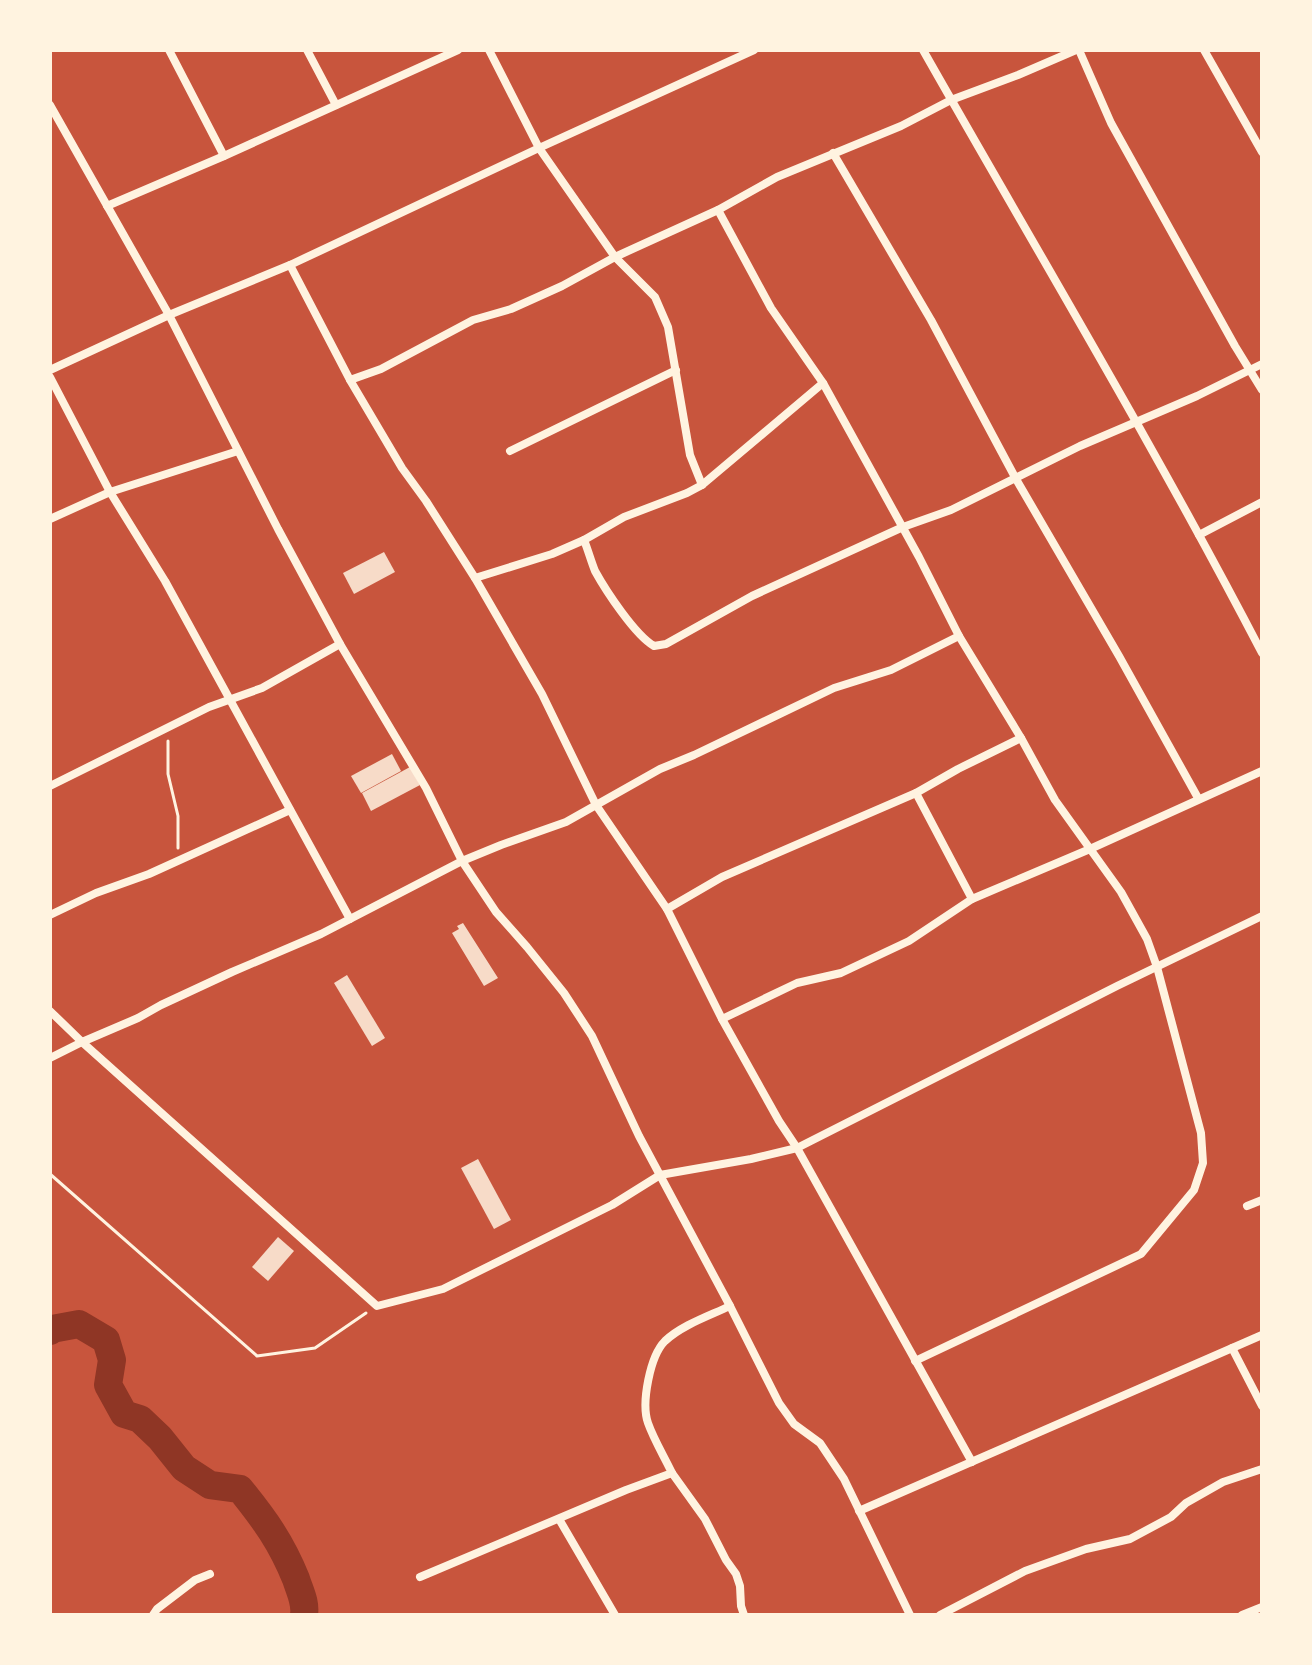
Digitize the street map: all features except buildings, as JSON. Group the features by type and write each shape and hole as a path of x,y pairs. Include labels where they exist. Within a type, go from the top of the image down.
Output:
{"street":[{"path":"169,50 224,156"},
{"path":"307,50 336,105"},
{"path":"107,206 458,50"},
{"path":"489,50 539,148 615,257 655,297 668,327 690,455 702,485"},
{"path":"50,370 169,315 290,265 754,50"},
{"path":"923,50 1199,535 1262,653"},
{"path":"350,380 381,369 473,320 511,309 562,286 615,257 718,210 777,177 901,126 951,100 1077,50 1111,123 1262,390"},
{"path":"1204,50 1262,152"},
{"path":"50,105 169,315 340,644 426,788 462,861 496,912 564,993 592,1036 639,1136 779,1403 794,1424 820,1443 844,1479 910,1615"},
{"path":"833,153 931,320 1016,479 1198,798"},
{"path":"718,210 771,308 823,383 959,636 1055,800 1121,892 1147,939 1201,1133 1203,1163 1194,1190 1141,1254 915,1361"},
{"path":"290,265 350,380 402,468 475,578 542,694 596,805 667,909 722,1019 972,1462"},
{"path":"584,540 596,571 616,603 646,641 654,646 666,644 752,596 903,527 951,510 1080,446 1197,396 1262,364"},
{"path":"510,451 676,370"},
{"path":"50,377 110,492 165,581 350,919"},
{"path":"475,578 552,554 624,517 702,485 823,383"},
{"path":"50,519 110,492 238,451"},
{"path":"1199,535 1262,502"},
{"path":"50,1058 232,972 321,934 462,861 566,822 660,769 834,688 891,670 959,636"},
{"path":"50,786 230,699 262,688 340,644"},
{"path":"667,909 722,877 916,793 1021,738"},
{"path":"722,1019 797,983 841,973 909,941 972,899 1262,771"},
{"path":"916,793 972,899"},
{"path":"50,915 290,810"},
{"path":"50,1011 377,1306 443,1289 612,1205 660,1175 797,1148 1262,916"},
{"path":"1247,1206 1262,1200"},
{"path":"730,1306 663,1342 652,1362 647,1382 647,1420 672,1473 705,1519 736,1574 744,1615"},
{"path":"859,1511 1262,1335"},
{"path":"1232,1348 1262,1406"},
{"path":"940,1615 1025,1571 1086,1549 1130,1539 1171,1517 1186,1503 1223,1482 1262,1469"},
{"path":"420,1577 672,1473"},
{"path":"559,1519 615,1615"},
{"path":"153,1615 195,1580 210,1574"},
{"path":"1242,1615 1262,1607"}],"path":[{"path":"168,729 168,774 178,816 177,862"},
{"path":"50,1174 257,1356 315,1348 377,1306"}],"waterway":[{"path":"50,1331 79,1324 106,1340 112,1360 108,1385 124,1414 140,1419 184,1468 210,1485 240,1489 265,1521 284,1554 302,1597 304,1615"}]}
